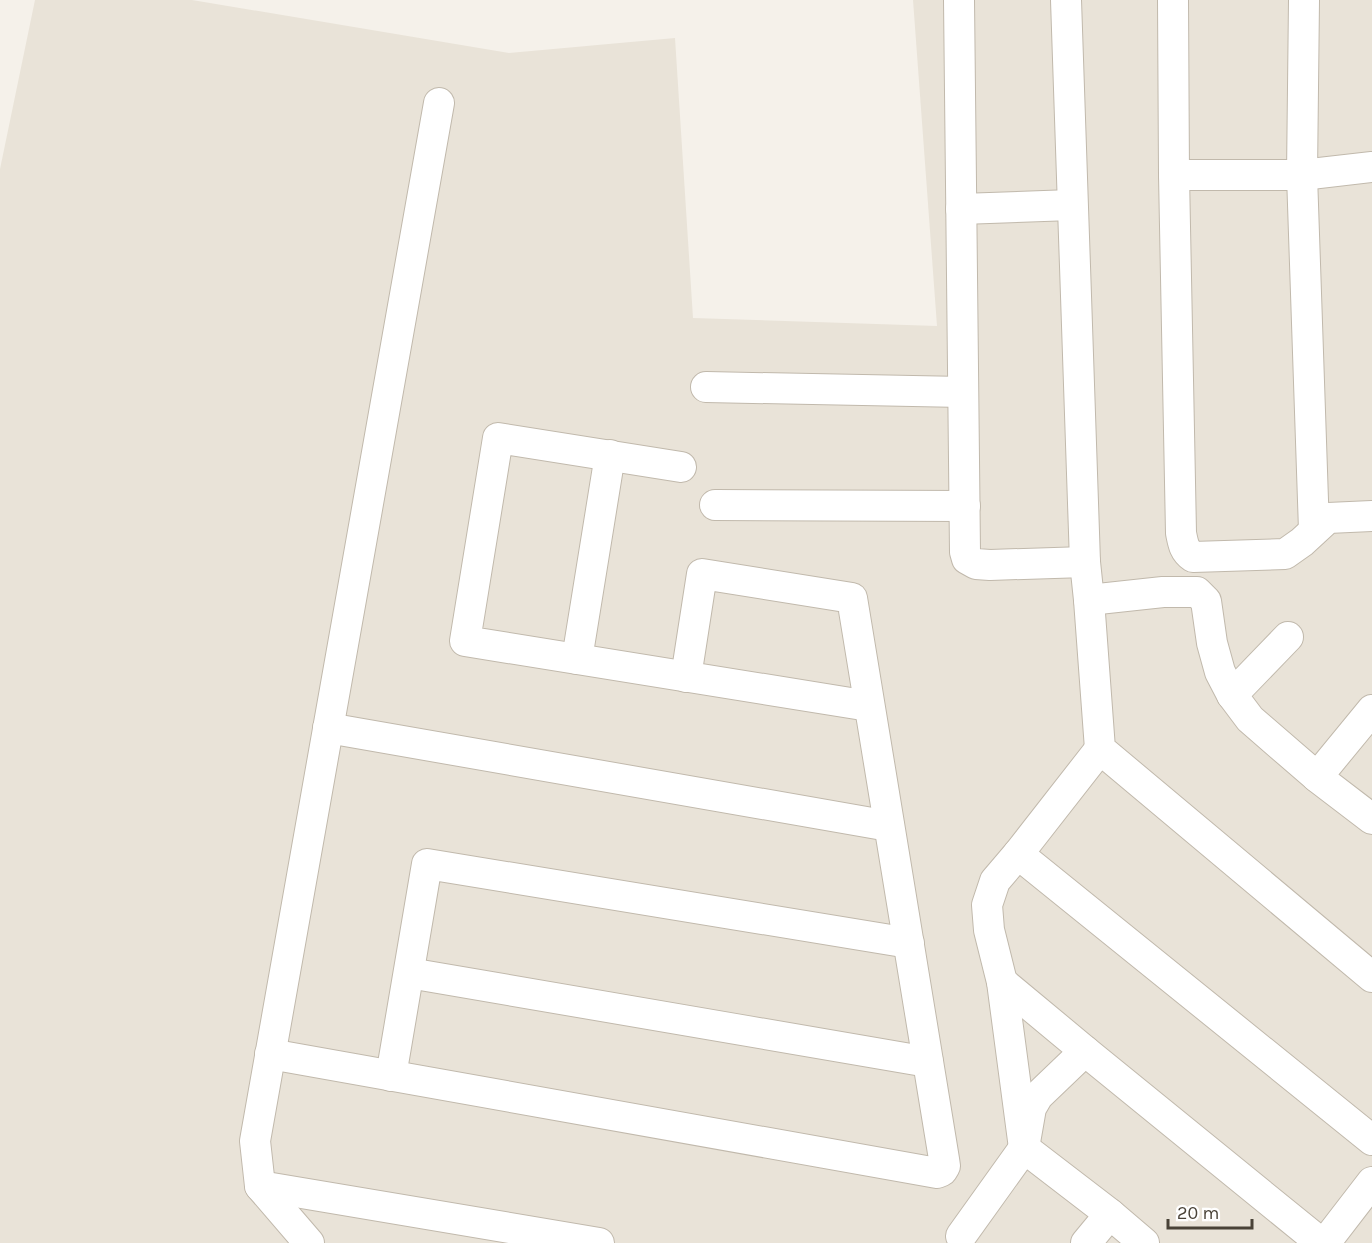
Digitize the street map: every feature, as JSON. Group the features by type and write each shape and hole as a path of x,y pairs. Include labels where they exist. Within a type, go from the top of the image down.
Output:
{"street":[{"path":"959,0 965,552 967,559 976,564 1085,562"},
{"path":"1066,0 1085,562 1100,749 996,880 987,905 988,930 1002,982 1024,1148 1144,1243"},
{"path":"1173,0 1181,533 1184,547 1193,557 1284,554 1302,542 1328,518 1372,516"},
{"path":"1304,0 1302,175 1314,530"},
{"path":"309,1243 260,1186 255,1141 439,103"},
{"path":"1174,175 1302,175 1372,167"},
{"path":"961,209 1072,205"},
{"path":"706,387 963,392"},
{"path":"681,467 498,438 465,641 869,706"},
{"path":"577,659 610,455"},
{"path":"715,506 965,506"},
{"path":"270,1054 937,1173 942,1171 945,1166 944,1159 852,598 702,574 686,676"},
{"path":"1089,600 1163,592 1197,592 1206,601 1212,643 1221,672 1232,695 1250,719 1317,777 1372,819"},
{"path":"1232,695 1288,637"},
{"path":"1317,777 1372,710"},
{"path":"328,728 889,826"},
{"path":"1100,749 1372,977"},
{"path":"1018,854 1372,1140"},
{"path":"391,1076 427,864 909,943"},
{"path":"409,973 928,1062"},
{"path":"1002,982 1084,1051 1323,1243 1372,1182"},
{"path":"961,1236 1024,1148 1031,1108 1038,1096 1084,1051"},
{"path":"260,1186 599,1243"},
{"path":"1086,1243 1110,1214"},
{"path":"465,1220 484,1243"}],"shaded area":[{"path":"35,0 192,0 509,53 675,38 693,318 937,326 913,0 1372,0 1372,1243 0,1243 0,169"}]}
